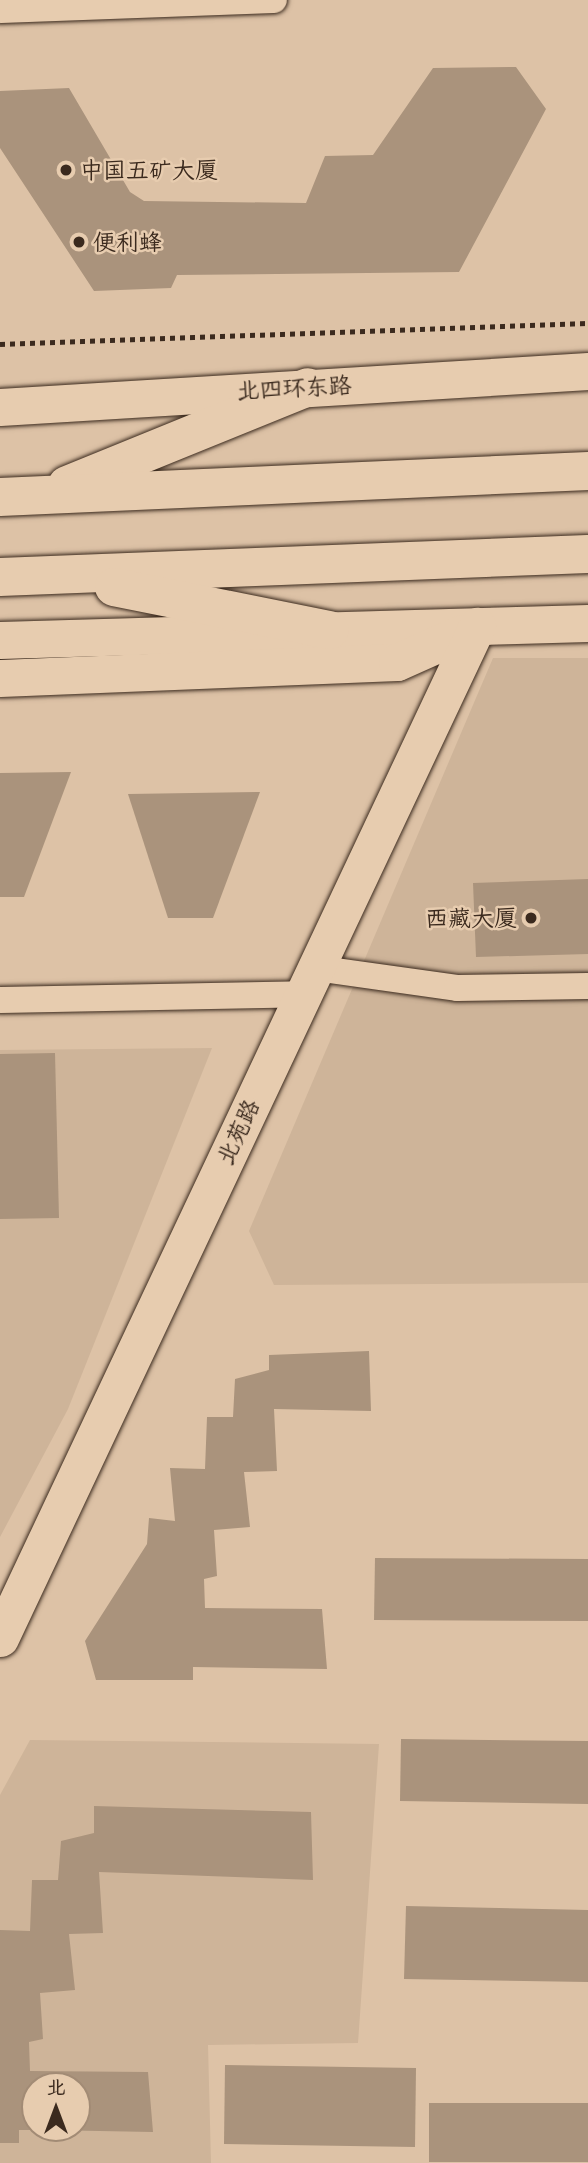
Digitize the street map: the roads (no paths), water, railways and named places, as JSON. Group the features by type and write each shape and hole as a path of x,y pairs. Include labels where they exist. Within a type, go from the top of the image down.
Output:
{"highway":[{"path":"42,496 308,387"},
{"path":"0,497 588,471"},
{"path":"0,577 588,554"},
{"path":"54,575 330,630"}],"street":[{"path":"0,10 67,4 274,0"},
{"name":"北四环东路","path":"0,407 588,371"},
{"path":"0,640 588,623"},
{"path":"0,678 397,662 477,626"},
{"name":"北苑路","path":"0,1638 477,626"},
{"path":"0,1000 309,981 457,988 588,986"}],"place":[{"name":"中国五矿大厦","path":"66,170"},
{"name":"便利蜂","path":"79,242"},
{"name":"西藏大厦","path":"531,918"}]}
